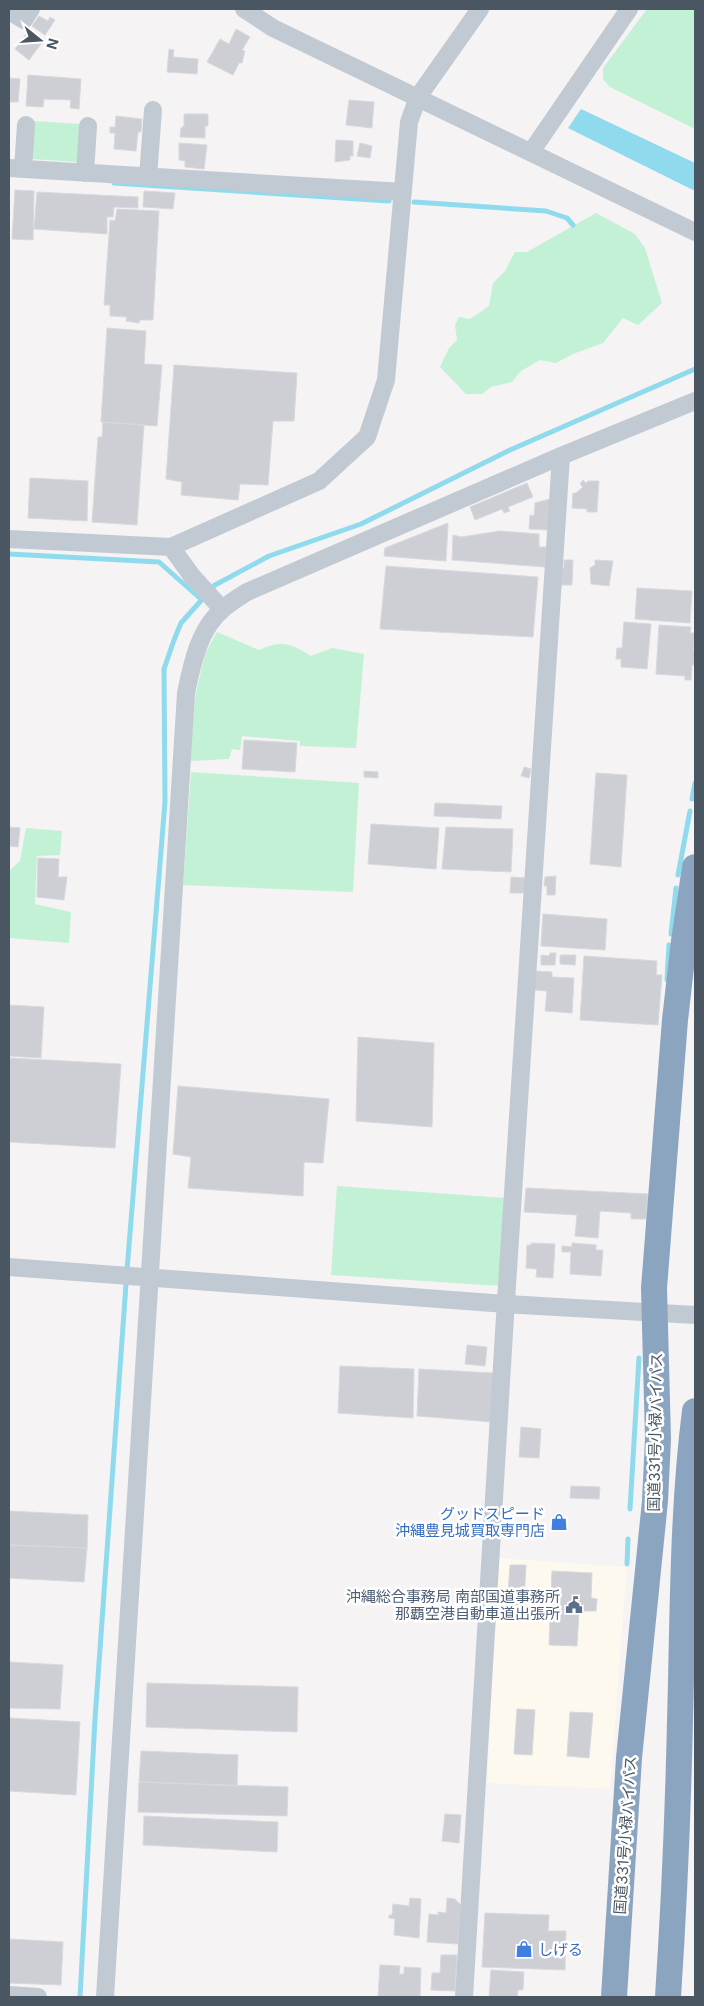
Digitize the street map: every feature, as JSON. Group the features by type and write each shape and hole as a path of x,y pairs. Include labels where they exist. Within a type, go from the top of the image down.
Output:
{"highway":[{"name":"国道331号小禄バイパス","path":"614,1997 629,1758 655,1501 658,1439 654,1288 675,1020 695,867"},
{"path":"668,1997 673,1923 680,1740 682,1594 695,1411"}],"street":[{"path":"9,12 24,20 31,9"},
{"path":"244,9 273,28 695,232"},
{"path":"9,539 171,547 319,481 367,438 386,380 409,122 418,97 480,9"},
{"path":"531,152 629,9"},
{"path":"148,176 153,110"},
{"path":"26,125 16,168 403,192"},
{"path":"85,173 88,126"},
{"path":"105,1997 186,693 193,659 204,632 222,609 247,592 562,456 695,401"},
{"path":"464,1997 506,1304 562,456"},
{"path":"171,547 192,576 222,609"},
{"path":"9,1267 506,1304 695,1315"},
{"path":"9,1996 38,1997"}],"shaded area":[{"path":"499,1558 627,1567 610,1789 487,1783"}],"green space":[{"path":"647,9 695,9 695,129 610,87 603,79 603,68"},
{"path":"33,121 81,124 79,162 30,159"},
{"path":"596,213 635,234 645,248 662,303 638,325 623,318 603,343 573,354 556,363 540,360 521,371 512,382 491,387 482,394 466,394 440,367 449,348 457,340 455,325 459,317 470,319 489,306 493,283 505,271 515,252 527,252"},
{"path":"217,632 259,650 274,645 286,644 311,656 332,648 364,654 356,748 300,746 300,741 242,736 240,750 232,749 229,759 190,761 195,697 205,654"},
{"path":"191,772 359,783 353,892 183,885"},
{"path":"26,828 62,831 60,855 37,856 35,904 71,912 69,943 9,938 9,871 20,861"},
{"path":"337,1186 506,1198 501,1286 331,1275"}],"water":[{"path":"581,109 695,163 695,191 568,128"}],"building":[{"path":"39,16 48,21 50,17 55,20 45,35 32,26"},
{"path":"236,29 250,37 242,50 245,51 242,63 239,63 233,75 207,62 220,39 229,44"},
{"path":"29,30 44,40 29,60 15,49"},
{"path":"169,49 174,50 173,57 198,59 197,74 167,72"},
{"path":"28,75 81,79 79,109 70,108 71,100 44,99 43,107 26,106"},
{"path":"9,78 20,79 18,102 9,102"},
{"path":"349,100 374,102 372,128 346,125"},
{"path":"184,114 208,114 205,138 180,137 181,128 184,126"},
{"path":"116,116 142,119 141,132 138,132 136,151 114,149 115,133 110,133 110,127 115,127"},
{"path":"336,140 353,141 353,156 350,156 350,160 335,162"},
{"path":"179,143 207,145 204,169 185,167 185,161 179,160"},
{"path":"360,143 372,146 370,158 357,156"},
{"path":"15,190 34,191 33,240 12,239"},
{"path":"144,191 175,193 173,209 143,207"},
{"path":"37,192 138,197 138,208 114,207 113,217 107,217 107,234 34,229"},
{"path":"117,209 159,211 153,320 140,320 139,323 126,321 127,317 110,316 110,305 104,305 110,220 115,221"},
{"path":"107,328 146,331 144,364 162,365 157,426 101,422"},
{"path":"174,365 297,373 294,421 273,421 268,485 240,484 238,500 181,495 182,482 166,479"},
{"path":"103,422 144,425 137,525 92,522 98,437 102,437"},
{"path":"30,478 88,481 87,521 28,518"},
{"path":"583,480 586,483 588,481 599,481 597,512 587,512 587,509 572,508 573,493 576,493 583,487 580,484"},
{"path":"527,483 533,497 508,507 510,511 504,513 502,509 475,520 470,507"},
{"path":"550,499 548,530 529,529 530,515 534,516 535,503"},
{"path":"448,523 446,561 384,556 385,548"},
{"path":"500,531 539,534 539,547 546,547 545,567 452,560 453,535 461,537"},
{"path":"564,560 573,560 572,585 558,585 559,568 564,568"},
{"path":"595,560 613,561 609,586 591,584 590,568 595,565"},
{"path":"386,566 538,577 533,637 380,629"},
{"path":"637,588 692,591 690,623 635,619"},
{"path":"624,622 651,624 647,669 621,667 621,659 616,659 617,648 622,648"},
{"path":"659,625 691,627 690,633 695,633 693,650 695,650 695,665 692,665 691,680 685,680 685,676 656,674"},
{"path":"244,740 297,743 295,772 242,769"},
{"path":"524,767 531,769 529,778 521,776"},
{"path":"364,771 378,772 378,778 364,777"},
{"path":"596,773 627,775 621,867 590,864"},
{"path":"435,803 502,806 501,819 434,816"},
{"path":"371,824 439,828 436,869 368,864"},
{"path":"9,827 20,828 18,847 9,846"},
{"path":"446,827 513,829 511,872 442,869"},
{"path":"38,858 59,859 58,877 67,877 64,900 37,897"},
{"path":"556,876 555,895 547,895 547,886 544,886 545,877"},
{"path":"511,877 525,878 524,893 510,893"},
{"path":"543,914 607,919 605,950 541,946"},
{"path":"550,953 556,953 555,965 541,965 541,955 549,956"},
{"path":"560,955 576,955 575,965 560,964"},
{"path":"584,956 657,961 656,975 662,975 658,1025 580,1020"},
{"path":"535,971 552,972 552,977 574,978 572,1013 545,1011 547,991 534,990"},
{"path":"9,1005 44,1007 41,1058 9,1056"},
{"path":"358,1037 434,1043 432,1127 356,1121"},
{"path":"9,1058 121,1064 115,1148 9,1142"},
{"path":"178,1086 329,1099 323,1163 304,1162 303,1196 188,1188 191,1157 173,1154"},
{"path":"526,1188 648,1194 646,1219 631,1219 631,1213 600,1211 598,1238 575,1236 577,1215 524,1212"},
{"path":"531,1243 555,1244 553,1278 536,1277 537,1269 526,1268 527,1245 532,1245"},
{"path":"572,1243 596,1245 596,1250 603,1250 601,1276 570,1274 571,1252 562,1252 562,1246 572,1247"},
{"path":"467,1345 487,1347 485,1366 465,1364"},
{"path":"340,1366 414,1369 413,1418 338,1413"},
{"path":"419,1369 493,1373 492,1422 417,1416"},
{"path":"521,1427 541,1429 539,1458 519,1457"},
{"path":"571,1486 600,1487 599,1499 570,1498"},
{"path":"9,1511 88,1515 87,1548 9,1545"},
{"path":"9,1545 87,1548 84,1582 9,1578"},
{"path":"510,1565 526,1565 523,1621 506,1620"},
{"name":"沖縄総合事務局 南部国道事務所 那覇空港自動車道出張所","path":"552,1571 592,1573 591,1598 597,1599 596,1611 579,1611 577,1646 549,1645"},
{"path":"9,1662 63,1665 60,1709 9,1708"},
{"path":"147,1683 298,1687 297,1732 146,1727"},
{"path":"517,1709 535,1710 532,1755 514,1754"},
{"path":"570,1712 593,1713 589,1758 567,1756"},
{"path":"9,1718 80,1722 76,1795 9,1791"},
{"path":"141,1751 238,1755 237,1786 139,1782"},
{"path":"139,1782 288,1787 287,1816 138,1812"},
{"path":"445,1814 461,1815 459,1843 442,1841"},
{"path":"144,1816 278,1822 277,1852 143,1845"},
{"path":"410,1898 421,1899 419,1938 394,1935 395,1919 389,1918 389,1915 392,1915 393,1904 409,1906"},
{"path":"447,1898 455,1899 461,1905 458,1944 427,1942 429,1914 438,1915 438,1912 446,1913"},
{"name":"しげる","path":"485,1913 549,1915 548,1931 566,1931 565,1970 482,1967"},
{"path":"9,1939 63,1942 61,1985 9,1983"},
{"path":"441,1955 457,1955 455,1991 431,1990 432,1973 440,1973"},
{"path":"380,1965 400,1966 399,1974 404,1974 404,1967 421,1968 420,1997 378,1997"},
{"path":"491,1970 524,1972 523,1990 518,1990 517,1997 489,1997"}],"waterway":[{"path":"114,183 389,201"},
{"path":"414,202 546,211 567,218 573,225"},
{"path":"80,1997 95,1719 127,1270 165,802 164,669 174,640 181,623 215,585 269,556 361,524 510,450 695,369"},
{"path":"9,554 159,562 202,600"},
{"path":"692,799 695,783"},
{"path":"678,875 690,811"},
{"path":"671,934 676,888"},
{"path":"667,980 669,945"},
{"path":"630,1509 639,1358"},
{"path":"627,1564 628,1539"}],"place":[{"name":"グッドスピード 沖縄豊見城買取専門店","path":"559,1522"},
{"name":"沖縄総合事務局 南部国道事務所 那覇空港自動車道出張所","path":"574,1605"},
{"name":"しげる","path":"524,1949"}]}
